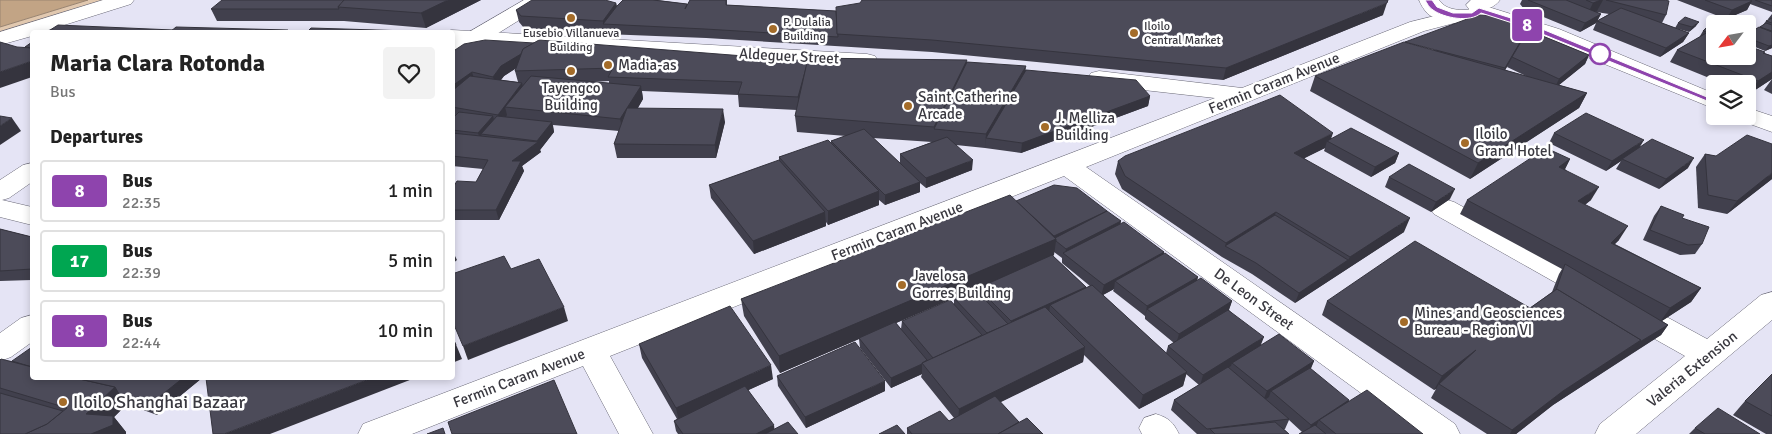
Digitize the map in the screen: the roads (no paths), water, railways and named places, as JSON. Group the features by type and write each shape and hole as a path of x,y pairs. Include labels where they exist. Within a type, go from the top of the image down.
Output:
{"street":[{"path":"0,39 124,0"},
{"path":"459,36 513,0"},
{"path":"459,36 538,0"},
{"path":"1417,26 1428,2 1445,14 1475,6 1551,34 1706,98"},
{"name":"Fermin Caram Avenue","path":"375,434 1417,26 1475,6"},
{"path":"34,28 75,30"},
{"name":"Aldeguer Street","path":"459,36 888,62"},
{"path":"1075,76 1143,81 1244,95"},
{"path":"1756,118 1772,125"},
{"name":"De Leon Street","path":"1066,165 1443,434"},
{"path":"0,192 30,172"},
{"path":"0,208 30,216"},
{"path":"1444,208 1709,355"},
{"name":"Valeria Extension","path":"1612,434 1772,303"},
{"path":"0,349 30,327"},
{"path":"591,350 636,434"},
{"path":"0,374 30,352"}],"place":[{"name":"Eusebio Villanueva Building","path":"571,18"},
{"name":"P. Dulalia Building","path":"773,29"},
{"name":"Iloilo Central Market","path":"1134,33"},
{"name":"Madia-as","path":"608,65"},
{"name":"Tayengco Building","path":"571,71"},
{"name":"Saint Catherine Arcade","path":"908,106"},
{"name":"J. Melliza Building","path":"1045,127"},
{"name":"Iloilo Grand Hotel","path":"1465,143"},
{"name":"Javelosa Gorres Building","path":"902,285"},
{"name":"Mines and Geosciences Bureau - Region VI","path":"1404,322"},
{"name":"Iloilo Shanghai Bazaar","path":"63,402"}]}
